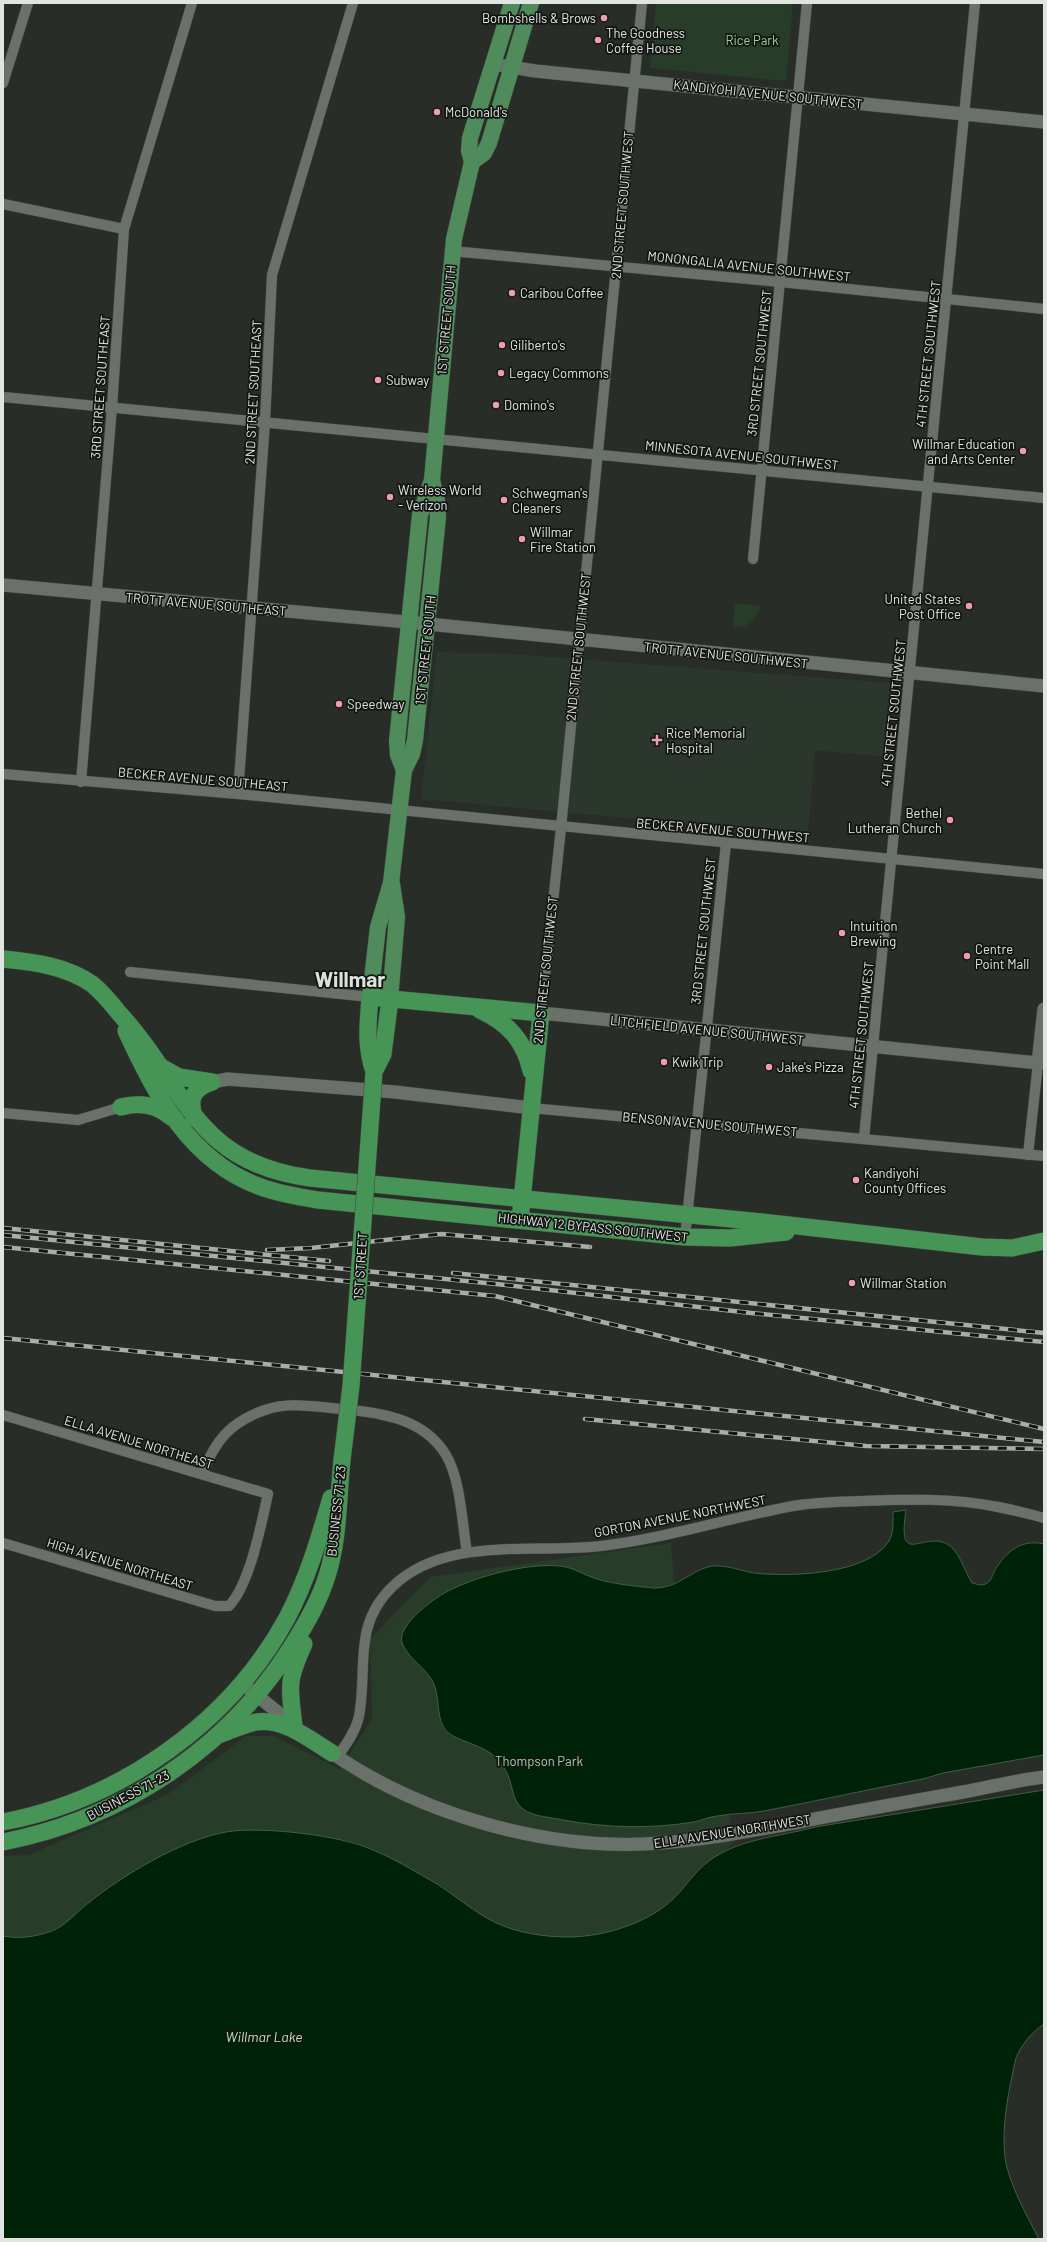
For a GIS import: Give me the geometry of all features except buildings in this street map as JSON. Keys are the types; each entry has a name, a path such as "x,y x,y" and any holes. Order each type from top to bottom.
{"highway":[{"name":"HIGHWAY 12 BYPASS SOUTHWEST","path":"3,959 54,967 80,977 92,985 135,1030 194,1118 225,1147 263,1167 292,1176 687,1216 762,1222 815,1230 999,1248 1024,1247 1044,1241"},
{"name":"LITCHFIELD AVENUE SOUTHWEST","path":"370,997 540,1013"},
{"name":"1ST STREET","path":"370,997 367,1041 368,1054 374,1072"},
{"name":"1ST STREET","path":"342,1460 351,1386 374,1072 383,1054 390,999"},
{"path":"465,1005 497,1018 516,1036 528,1056 532,1100"},
{"path":"113,1006 146,1073 173,1119"},
{"name":"2ND STREET SOUTHWEST","path":"520,1220 540,1013"},
{"path":"159,1066 179,1077 212,1082"},
{"path":"194,1118 191,1102 192,1097 200,1087 212,1082"},
{"path":"121,1107 133,1104 153,1107 164,1111 173,1119"},
{"name":"HIGHWAY 12 BYPASS SOUTHWEST","path":"173,1119 206,1154 225,1169 252,1184 297,1196 685,1237 730,1238 815,1230"},
{"name":"BUSINESS 71-23","path":"3,1842 36,1836 103,1812 140,1792 177,1769 215,1736 257,1696 283,1661 307,1623 327,1576 336,1528 342,1460"},
{"name":"BUSINESS 71-23","path":"3,1822 26,1817 69,1804 129,1776 183,1739 214,1712 242,1683 263,1655 287,1618 306,1578 342,1460"},
{"path":"294,1726 289,1692 290,1677 313,1622 327,1576"},
{"path":"215,1736 254,1722 267,1721 287,1726 334,1755"}],"main road":[{"name":"1ST STREET SOUTH","path":"404,770 398,755 397,741 420,515 432,480 452,251 457,218 472,162 469,151 470,138 512,3"},
{"path":"472,162 484,153 489,143 530,3"},
{"name":"1ST STREET SOUTH","path":"370,997 378,927 392,883 404,770 412,754 415,740 438,517 437,501 432,480"},
{"name":"1ST STREET SOUTH","path":"390,999 397,917 392,883"}],"street":[{"path":"3,82 28,3"},
{"name":"3RD STREET SOUTHEAST","path":"81,782 95,594 112,407 124,229 192,3"},
{"name":"2ND STREET SOUTHEAST","path":"238,794 265,422 272,275 353,3"},
{"name":"2ND STREET SOUTHWEST","path":"540,1013 561,828 642,3"},
{"name":"3RD STREET SOUTHWEST","path":"753,559 799,98 807,3"},
{"name":"4TH STREET SOUTHWEST","path":"864,1138 976,3"},
{"name":"KANDIYOHI AVENUE SOUTHWEST","path":"493,64 799,98 1044,122"},
{"path":"3,204 124,229"},
{"name":"MONONGALIA AVENUE SOUTHWEST","path":"452,251 1044,309"},
{"name":"MINNESOTA AVENUE SOUTHWEST","path":"3,397 1044,498"},
{"name":"TROTT AVENUE SOUTHEAST","path":"3,585 251,609 409,622"},
{"name":"TROTT AVENUE SOUTHWEST","path":"409,622 579,641 1044,686"},
{"name":"BECKER AVENUE SOUTHEAST","path":"3,774 81,782 238,794 400,811"},
{"name":"BECKER AVENUE SOUTHWEST","path":"400,811 561,828 1044,874"},
{"name":"3RD STREET SOUTHWEST","path":"685,1237 726,843"},
{"path":"130,972 370,997"},
{"path":"1028,1154 1041,1064 1044,1009"},
{"name":"LITCHFIELD AVENUE SOUTHWEST","path":"540,1013 1041,1064"},
{"name":"BENSON AVENUE SOUTHWEST","path":"212,1082 228,1079 377,1091 532,1100 697,1123 1044,1156"},
{"path":"3,1113 78,1120 121,1107"},
{"path":"202,1474 211,1452 219,1441 232,1428 264,1410 294,1404 382,1413 420,1429 432,1438 446,1455 455,1478 467,1552"},
{"name":"ELLA AVENUE NORTHEAST","path":"3,1415 268,1494 253,1553 236,1599 229,1606"},
{"name":"GORTON AVENUE NORTHWEST","path":"334,1755 346,1744 359,1716 365,1636 371,1618 390,1588 423,1564 441,1557 467,1552 599,1546 633,1541 795,1506 827,1502 913,1500 954,1502 998,1507 1044,1518"},
{"name":"HIGH AVENUE NORTHEAST","path":"3,1543 215,1606 229,1606"},
{"name":"ELLA AVENUE NORTHWEST","path":"242,1683 294,1726 334,1755 408,1796 463,1817 545,1836 630,1845 660,1844 717,1836 1044,1777"}],"shaded area":[{"name":"Rice Memorial Hospital","path":"437,652 512,654 892,683 885,757 815,750 808,835 421,799"}],"green space":[{"name":"Rice Park","path":"656,3 793,3 786,81 650,68"},
{"path":"735,603 760,606 759,611 751,622 743,626 733,627"},
{"name":"Thompson Park","path":"671,1543 674,1580 735,1841 644,1931 567,1945 41,1946 3,1937 3,1856 28,1855 167,1795 246,1736 274,1736 340,1769 372,1719 370,1639 430,1577"}],"water":[{"path":"906,1510 904,1528 905,1538 908,1543 914,1544 938,1541 947,1544 955,1551 972,1583 983,1585 988,1582 1004,1557 1015,1548 1028,1543 1044,1544 1044,1755 943,1773 923,1779 764,1811 723,1815 694,1822 645,1827 579,1823 527,1812 519,1805 514,1796 506,1771 495,1757 482,1748 453,1736 444,1728 440,1717 437,1693 433,1682 426,1672 409,1655 403,1645 403,1632 418,1613 435,1599 447,1592 479,1578 535,1566 552,1566 570,1568 590,1577 608,1582 653,1588 670,1585 698,1571 713,1566 724,1566 754,1573 769,1574 807,1574 827,1571 864,1561 879,1552 891,1538 893,1512"},
{"name":"Willmar Lake","path":"1044,1790 1044,2024 1027,2039 1016,2058 1008,2095 1004,2133 1005,2158 1010,2178 1019,2200 1039,2239 3,2239 3,1936 28,1937 57,1929 101,1893 135,1871 153,1860 190,1843 209,1836 241,1830 300,1833 341,1840 373,1850 397,1862 437,1884 485,1917 503,1926 522,1932 563,1937 577,1937 621,1928 649,1916 672,1900 709,1861 734,1847 760,1839 815,1827"}],"railway":[{"path":"3,1228 329,1261"},
{"path":"267,1250 311,1248 441,1234 590,1247"},
{"path":"3,1235 506,1285 751,1313 1044,1342"},
{"path":"3,1247 495,1296 1044,1429"},
{"path":"453,1273 1044,1333"},
{"path":"3,1338 1044,1442"},
{"path":"585,1419 866,1446 1044,1449"}],"place":[{"name":"Bombshells & Brows","path":"604,18"},
{"name":"The Goodness Coffee House","path":"598,40"},
{"name":"McDonald's","path":"437,112"},
{"name":"Caribou Coffee","path":"512,293"},
{"name":"Giliberto's","path":"502,345"},
{"name":"Legacy Commons","path":"501,373"},
{"name":"Subway","path":"378,380"},
{"name":"Domino's","path":"496,405"},
{"name":"Willmar Education and Arts Center","path":"1023,451"},
{"name":"Wireless World - Verizon","path":"390,497"},
{"name":"Schwegman's Cleaners","path":"504,500"},
{"name":"Willmar Fire Station","path":"522,539"},
{"name":"United States Post Office","path":"969,606"},
{"name":"Speedway","path":"339,704"},
{"name":"Rice Memorial Hospital","path":"657,740"},
{"name":"Bethel Lutheran Church","path":"950,820"},
{"name":"Intuition Brewing","path":"842,933"},
{"name":"Centre Point Mall","path":"967,956"},
{"name":"Kwik Trip","path":"664,1062"},
{"name":"Jake's Pizza","path":"769,1067"},
{"name":"Kandiyohi County Offices","path":"856,1180"},
{"name":"Willmar Station","path":"852,1283"}],"district":[{"name":"Willmar","path":"350,978"}]}
